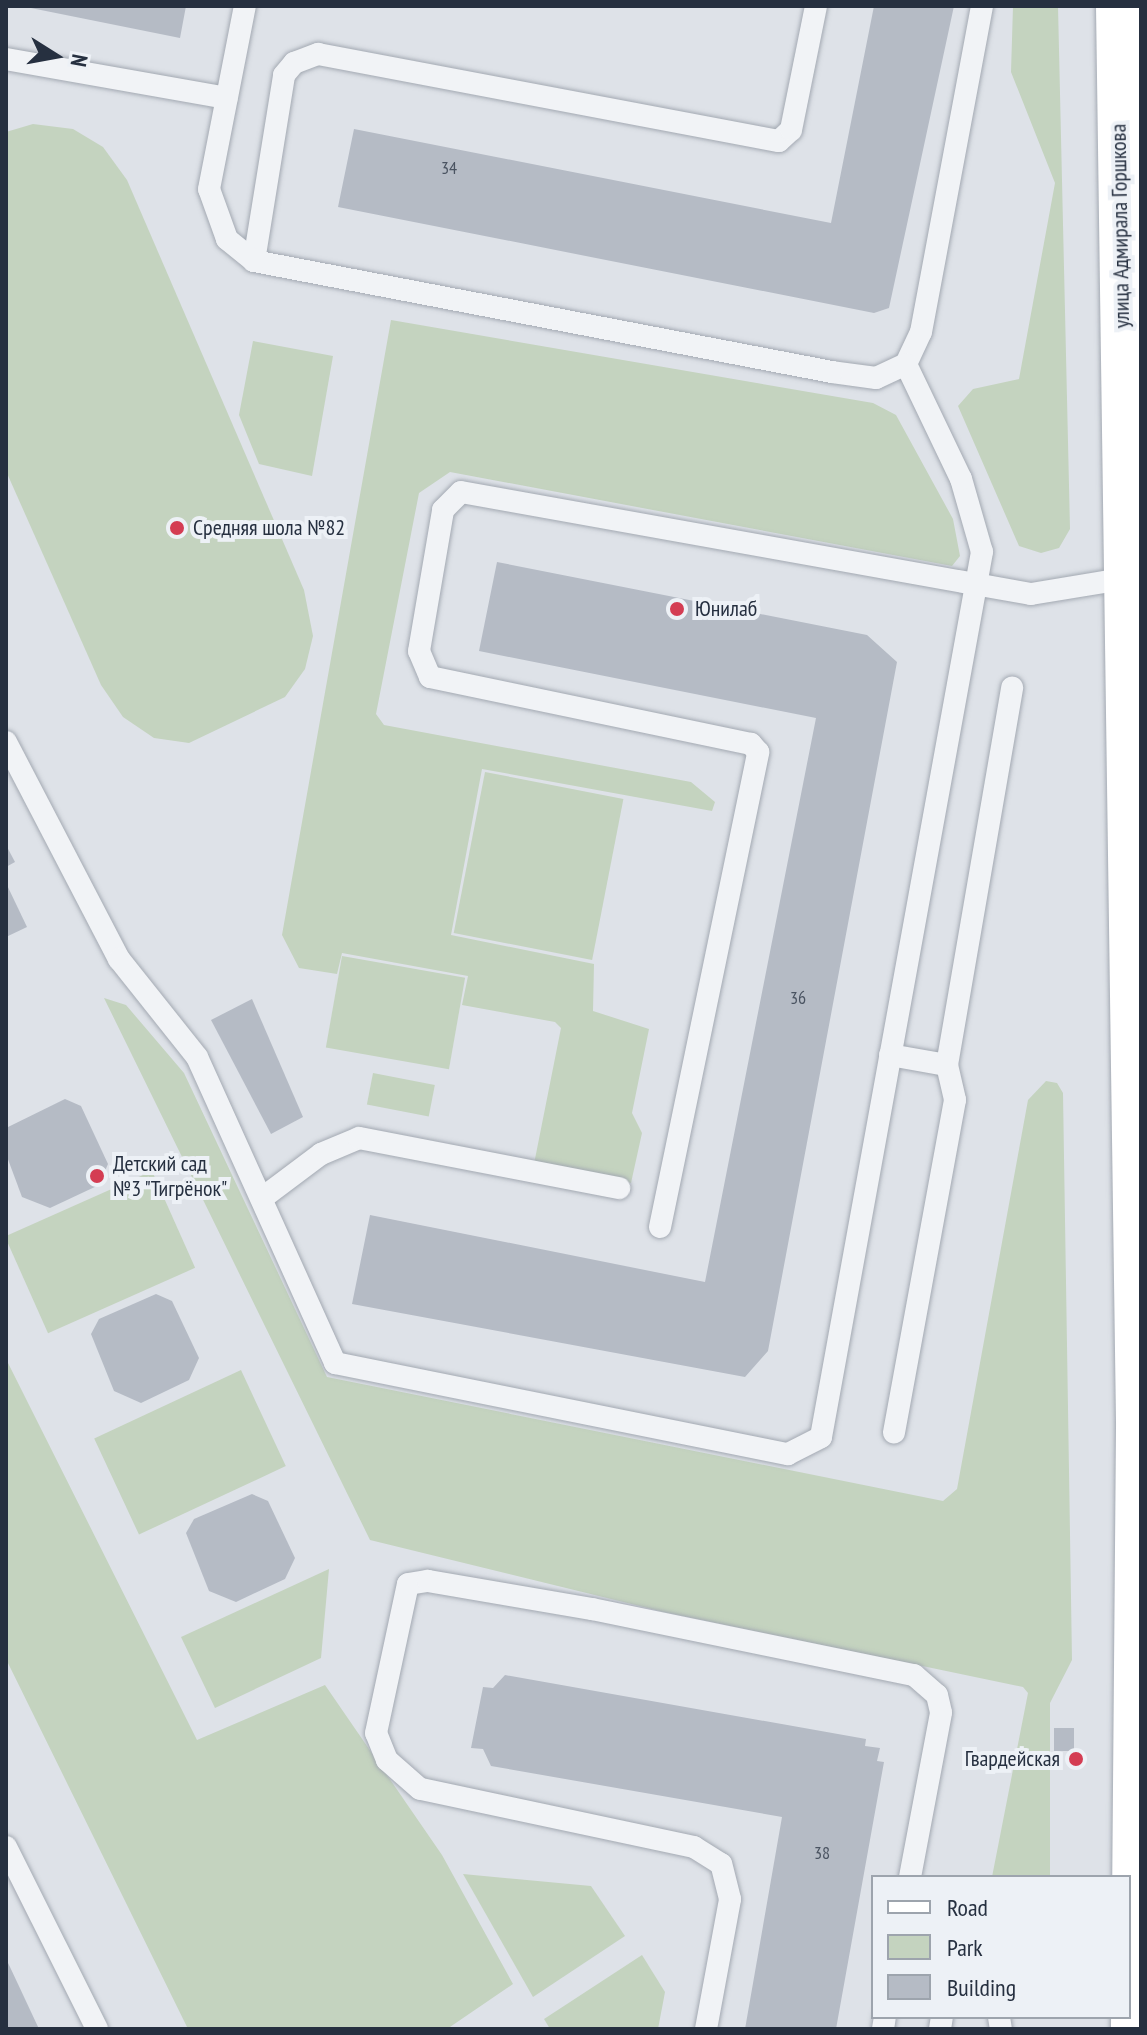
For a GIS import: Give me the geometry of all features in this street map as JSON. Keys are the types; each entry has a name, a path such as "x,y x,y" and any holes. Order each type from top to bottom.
{"main road":[{"name":"улица Адмирала Горшкова","path":"1118,6 1123,579 1134,876 1138,1428 1133,2029"}],"lane":[{"path":"245,6 209,189 227,239 254,261 876,378 906,364 921,332 982,6"},
{"path":"254,261 284,75 294,63 318,54 779,141 791,130 816,6"},
{"path":"6,59 227,98"},
{"path":"6,742 119,959 197,1057 265,1196 335,1363 796,1452 821,1437 982,552 974,520 906,364"},
{"path":"660,1227 758,752 751,744 430,677 419,651 443,510 461,492 1031,594 1123,579"},
{"path":"894,1432 954,1120 947,1065 1012,688"},
{"path":"890,1055 947,1065"},
{"path":"265,1196 321,1154 359,1138 619,1188"},
{"path":"706,2029 730,1899 721,1864 694,1847 420,1789 387,1760 376,1733 408,1584 428,1581 592,1609 914,1675 937,1695 941,1713 910,1875"},
{"path":"6,1847 97,2029"}],"green space":[{"path":"1013,6 1058,6 1070,529 1059,548 1041,553 1019,546 958,406 973,389 1019,379 1055,183 1011,72"},
{"path":"33,124 73,129 103,147 127,180 304,590 313,636 305,669 285,697 189,743 154,738 123,717 101,685 6,471 6,132"},
{"path":"391,320 873,403 896,415 953,519 960,556 952,566 450,472 419,493 376,714 384,725 691,782 715,802 712,811 482,769 451,935 594,964 593,1011 649,1029 632,1113 642,1133 631,1183 534,1164 561,1028 555,1022 462,1005 468,976 342,953 337,974 299,968 282,935"},
{"path":"253,341 333,356 312,476 259,464 239,415"},
{"path":"485,772 623,799 592,960 454,933"},
{"path":"342,956 465,978 449,1069 326,1048"},
{"path":"104,998 126,1005 184,1073 327,1377 943,1501 957,1489 1028,1100 1046,1081 1057,1083 1063,1093 1072,1660 1050,1703 1050,1875 992,1875 1028,1693 1023,1687 664,1612 370,1540"},
{"path":"373,1073 435,1085 429,1116 367,1104"},
{"path":"152,1171 195,1268 48,1333 6,1236"},
{"path":"6,1359 197,1740 325,1685 442,1855 513,1984 447,2029 188,2029 6,1659"},
{"path":"241,1370 286,1466 139,1535 94,1438"},
{"path":"329,1569 321,1658 215,1708 181,1637"},
{"path":"463,1874 591,1886 625,1936 533,1997"},
{"path":"642,1955 665,1992 658,2029 550,2029 544,2019"}],"building":[{"path":"21,6 186,6 180,38"},
{"path":"874,6 954,6 889,308 874,313 338,207 354,129 831,223"},
{"path":"497,562 867,635 897,662 768,1351 745,1377 352,1304 370,1215 705,1282 816,718 479,651"},
{"path":"6,845 15,862 6,867"},
{"path":"6,883 27,927 6,937"},
{"path":"252,999 303,1117 271,1134 211,1020"},
{"path":"65,1099 81,1106 108,1164 99,1185 50,1208 22,1197 6,1154 6,1128"},
{"path":"156,1294 172,1301 199,1358 189,1380 141,1403 114,1391 91,1334 99,1319"},
{"path":"252,1494 268,1501 295,1558 285,1579 236,1602 209,1591 186,1533 194,1519"},
{"path":"505,1675 866,1739 865,1746 880,1748 877,1761 884,1762 836,2029 745,2029 782,1817 491,1766 483,1749 471,1748 483,1687 493,1688"},
{"path":"1054,1728 1074,1728 1074,1751 1054,1751"},
{"path":"6,1959 10,1967 39,2029 6,2029"}],"place":[{"name":"Средняя шола №82","path":"177,528"},
{"name":"Юнилаб","path":"677,609"},
{"name":"Детский сад №3 \"Тигрёнок\"","path":"97,1176"},
{"name":"Гвардейская","path":"1076,1759"}]}
